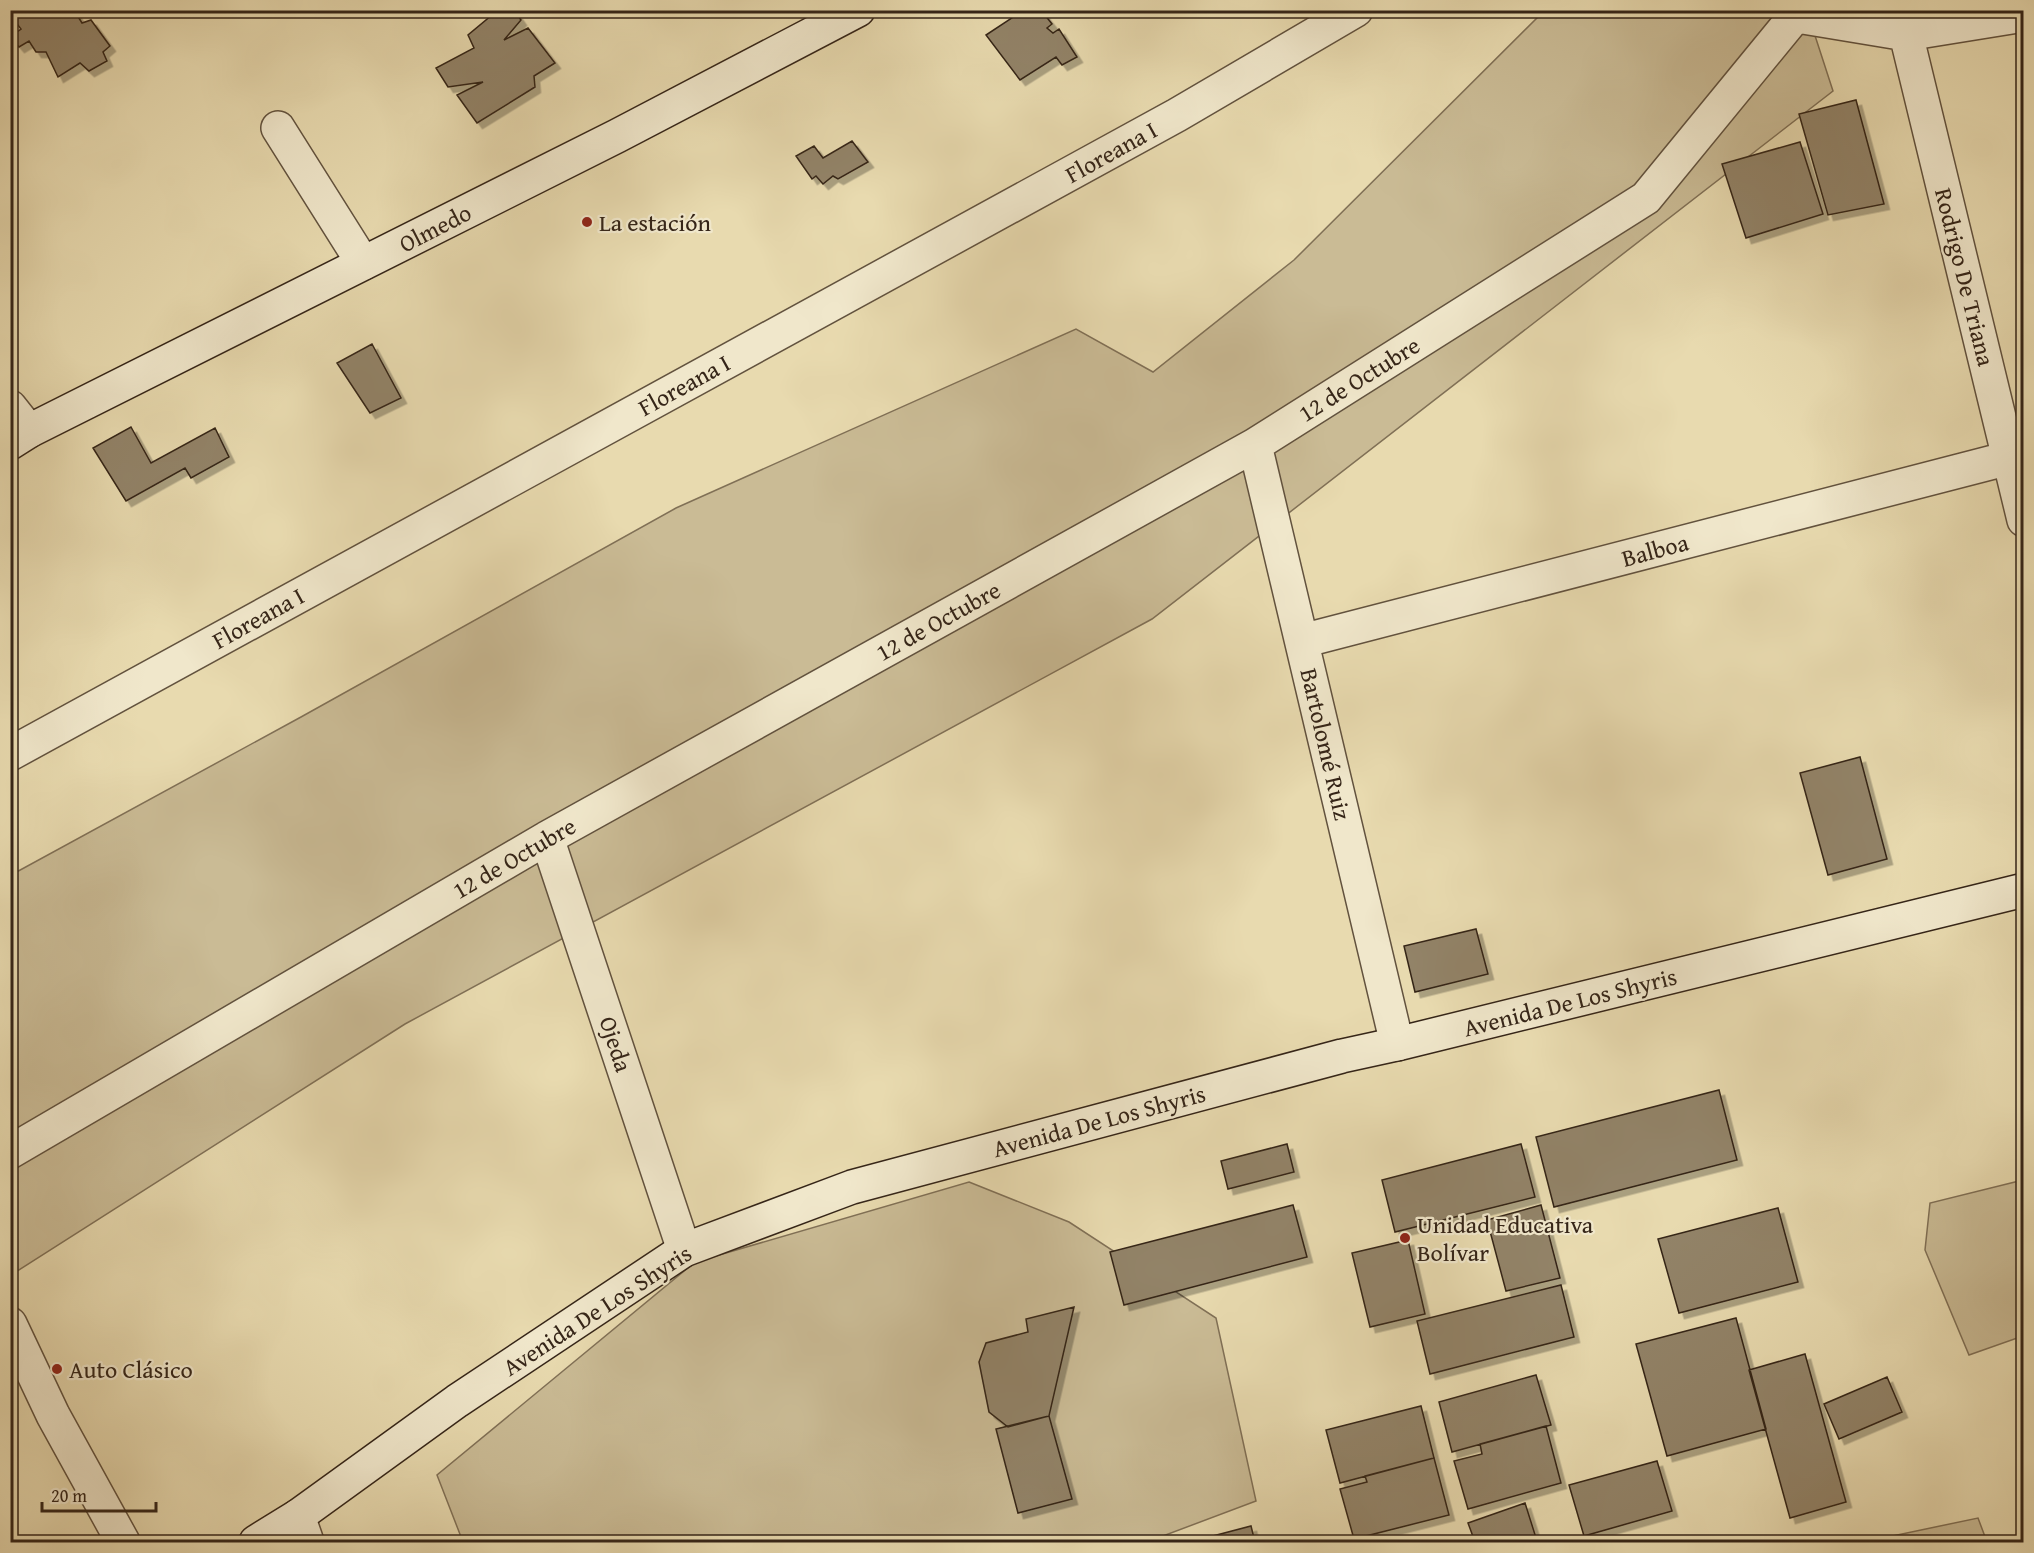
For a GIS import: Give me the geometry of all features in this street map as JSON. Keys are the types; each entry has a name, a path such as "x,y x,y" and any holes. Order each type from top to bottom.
{"street":[{"name":"Olmedo","path":"17,427 363,264 618,136 858,10"},
{"name":"Floreana I","path":"10,754 1177,115 1356,10"},
{"path":"1799,13 1906,34 2024,15"},
{"name":"12 de Octubre","path":"10,1152 547,838 1255,444 1646,198 1799,13"},
{"name":"Rodrigo De Triana","path":"1906,34 2024,519"},
{"path":"278,128 363,264"},
{"name":"Bartolomé Ruiz","path":"1255,444 1398,1044"},
{"name":"Balboa","path":"1302,641 2009,458"},
{"name":"Ojeda","path":"547,838 684,1250"},
{"name":"Avenida De Los Shyris","path":"256,1542 303,1529 457,1401 684,1250 852,1187 1342,1056 2024,890"},
{"path":"10,1324 53,1414 123,1542"}],"shaded area":[{"path":"1544,11 1807,11 1833,91 1152,619 405,1024 11,1275 11,875 676,508 1076,329 1153,372 1294,260"},
{"path":"2023,1180 2023,1336 1969,1355 1925,1250 1930,1203"},
{"path":"969,1182 1069,1222 1216,1318 1256,1501 1147,1542 463,1542 437,1475 695,1262"},
{"path":"1978,1518 1987,1542 1864,1542"}],"building":[{"path":"19,10 74,10 82,23 91,20 110,46 103,52 107,61 89,71 80,63 58,77 46,52 36,52 29,41 19,47 10,37 21,29 11,16"},
{"path":"498,10 514,10 521,20 504,40 528,28 555,63 534,76 535,87 477,123 457,95 483,82 448,87 436,68 474,48 468,35"},
{"path":"1024,10 1041,10 1052,24 1047,28 1053,33 1059,29 1077,57 1062,65 1056,57 1020,80 986,35"},
{"path":"1856,100 1884,204 1828,215 1799,114"},
{"path":"852,141 868,162 838,179 833,176 823,184 816,176 812,179 796,156 814,146 823,158"},
{"path":"1800,142 1823,214 1746,238 1722,164"},
{"path":"372,344 401,398 370,413 337,363"},
{"path":"131,427 151,463 215,428 229,457 191,478 185,468 126,501 93,448"},
{"path":"1860,757 1887,859 1828,875 1800,773"},
{"path":"1476,929 1488,974 1415,992 1404,946"},
{"path":"1719,1090 1737,1160 1554,1207 1536,1137"},
{"path":"1287,1144 1294,1172 1228,1189 1221,1161"},
{"path":"1521,1144 1535,1197 1395,1232 1382,1180"},
{"path":"1293,1205 1307,1257 1124,1305 1110,1252"},
{"path":"1541,1205 1560,1278 1506,1291 1487,1220"},
{"path":"1778,1208 1798,1282 1679,1313 1658,1239"},
{"path":"1408,1240 1425,1314 1370,1327 1352,1253"},
{"path":"1561,1285 1574,1337 1430,1374 1417,1321"},
{"path":"1074,1307 1049,1416 1008,1427 989,1412 979,1362 986,1343 1028,1332 1026,1319"},
{"path":"1736,1318 1766,1429 1667,1456 1636,1344"},
{"path":"1805,1354 1846,1502 1790,1518 1749,1370"},
{"path":"1536,1375 1551,1425 1452,1452 1439,1402"},
{"path":"1887,1377 1902,1412 1839,1439 1824,1404"},
{"path":"1421,1406 1434,1458 1340,1483 1326,1430"},
{"path":"1049,1416 1072,1499 1018,1513 996,1429"},
{"path":"1546,1426 1561,1483 1468,1509 1454,1461 1482,1454 1480,1444"},
{"path":"1434,1458 1449,1515 1354,1539 1340,1489 1367,1482 1365,1476"},
{"path":"1657,1461 1672,1511 1584,1536 1569,1485"},
{"path":"1525,1503 1537,1541 1475,1542 1468,1523"},
{"path":"1251,1526 1255,1542 1190,1542"}],"place":[{"name":"La estación","path":"587,222"},
{"name":"Unidad Educativa Bolívar","path":"1405,1238"},
{"name":"Auto Clásico","path":"57,1369"}]}
